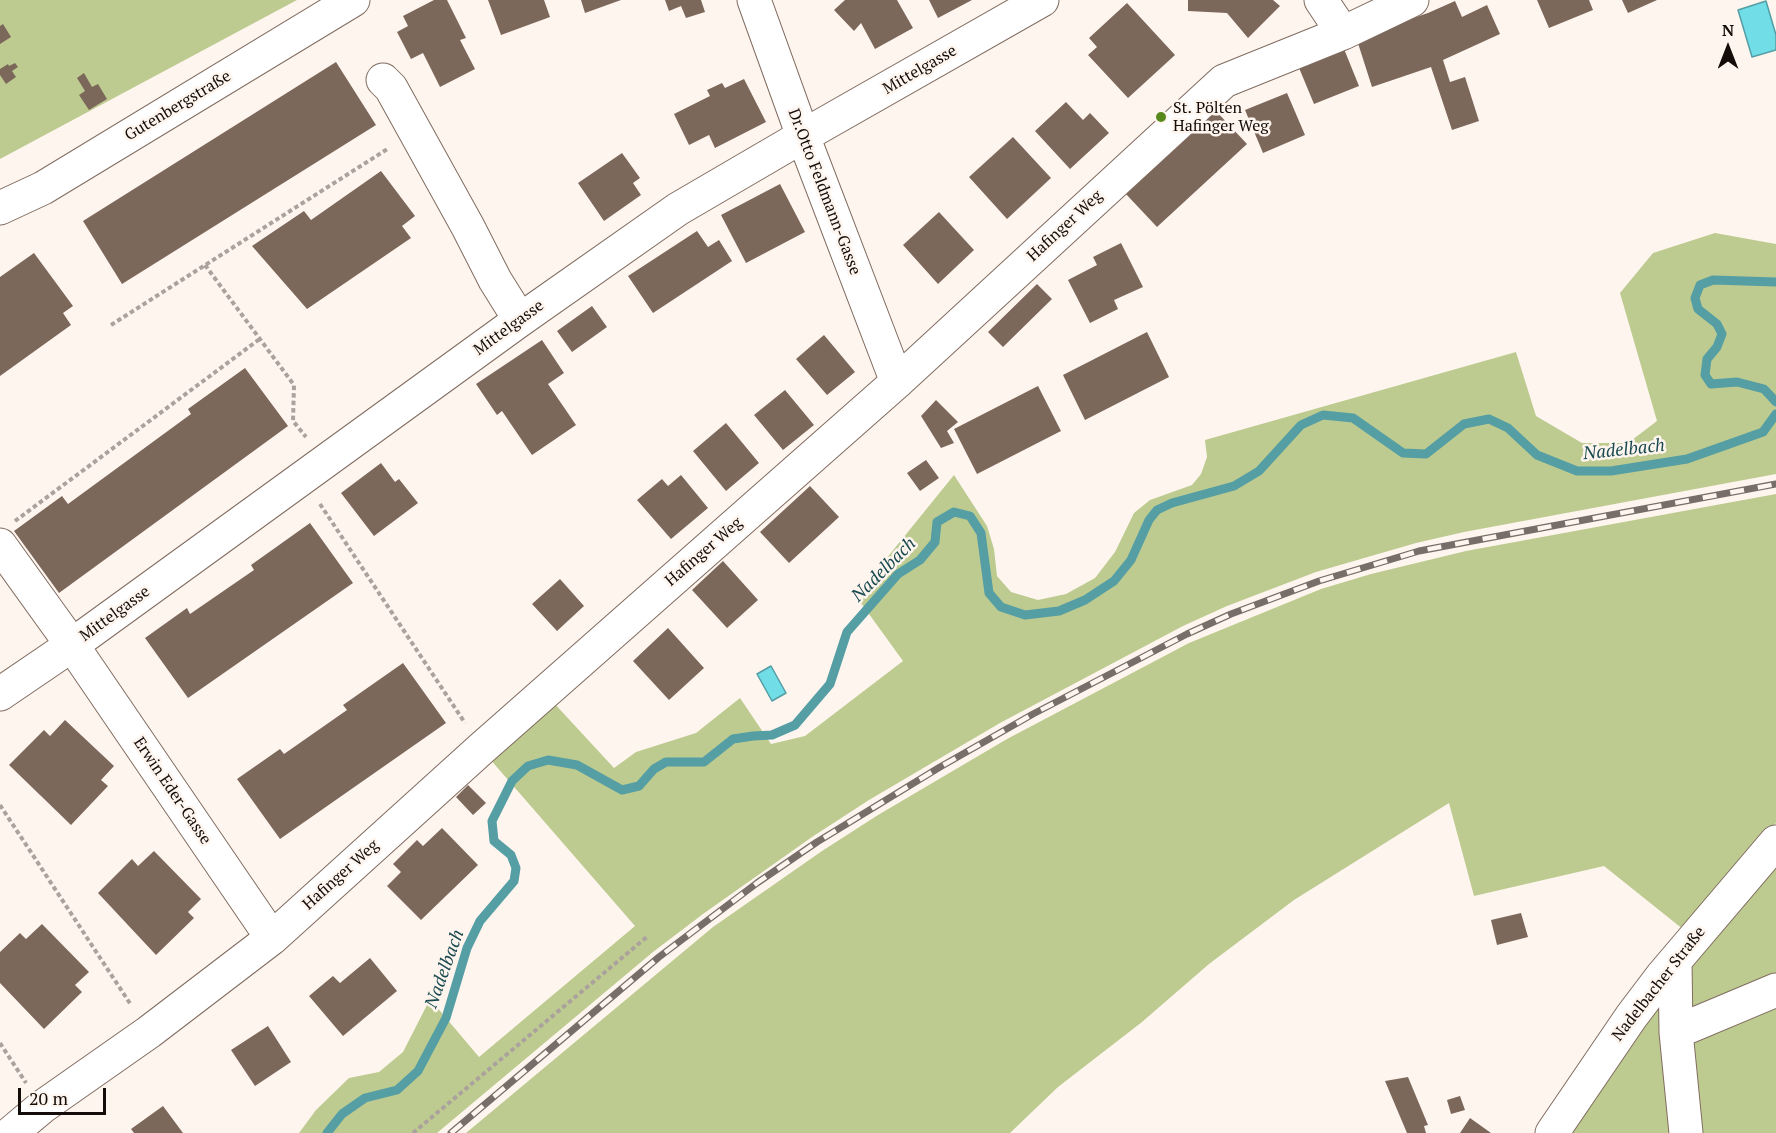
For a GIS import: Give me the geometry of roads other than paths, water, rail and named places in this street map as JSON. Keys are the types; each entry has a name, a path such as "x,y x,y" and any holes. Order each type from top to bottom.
{"street":[{"name":"Gutenbergstraße","path":"0,208 43,188 353,0"},
{"name":"Dr.Otto Feldmann-Gasse","path":"754,0 802,136 897,382"},
{"name":"Mittelgasse","path":"0,694 72,645 520,320 678,209 1042,0"},
{"path":"1321,0 1343,33"},
{"name":"Hafinger Weg","path":"11,1133 42,1107 149,1032 272,938 482,748 897,382 1224,81 1343,33 1412,0"},
{"path":"383,80 391,88 495,280 520,320"},
{"name":"Erwin Eder-Gasse","path":"5,535 72,645 272,938"},
{"name":"Nadelbacher Straße","path":"1552,1133 1631,1017 1675,961 1776,842"},
{"path":"1675,961 1676,1032 1686,1133"},
{"path":"1676,1032 1776,990"}],"water":[{"path":"1766,1 1776,35 1776,50 1752,57 1738,10"},
{"path":"771,666 786,693 772,701 757,674"}],"waterway":[{"name":"Nadelbach","path":"1776,282 1713,280 1700,285 1695,298 1698,309 1717,324 1722,334 1717,347 1707,359 1705,375 1711,384 1737,382 1764,389 1776,402"},
{"name":"Nadelbach","path":"327,1133 342,1114 365,1098 397,1090 418,1071 446,1018 467,948 480,921 514,881 516,868 511,855 494,841 492,821 512,781 528,766 548,760 577,765 622,790 639,786 654,769 666,762 704,762 733,739 772,735 795,725 830,684 847,632 898,574 920,560 935,542 937,522 954,512 970,516 981,533 989,593 1001,607 1025,615 1059,611 1085,600 1114,581 1131,560 1149,520 1157,510 1172,503 1234,486 1259,471 1301,425 1323,415 1353,418 1403,453 1426,454 1464,424 1489,419 1508,428 1537,455 1577,471 1611,471 1687,459 1763,432 1776,414"}],"railway":[{"path":"451,1133 659,957 757,883 817,842 940,767 1033,714 1187,634 1231,614 1319,581 1419,551 1776,484"}],"place":[{"name":"St. Pölten Hafinger Weg","path":"1161,117"}]}
